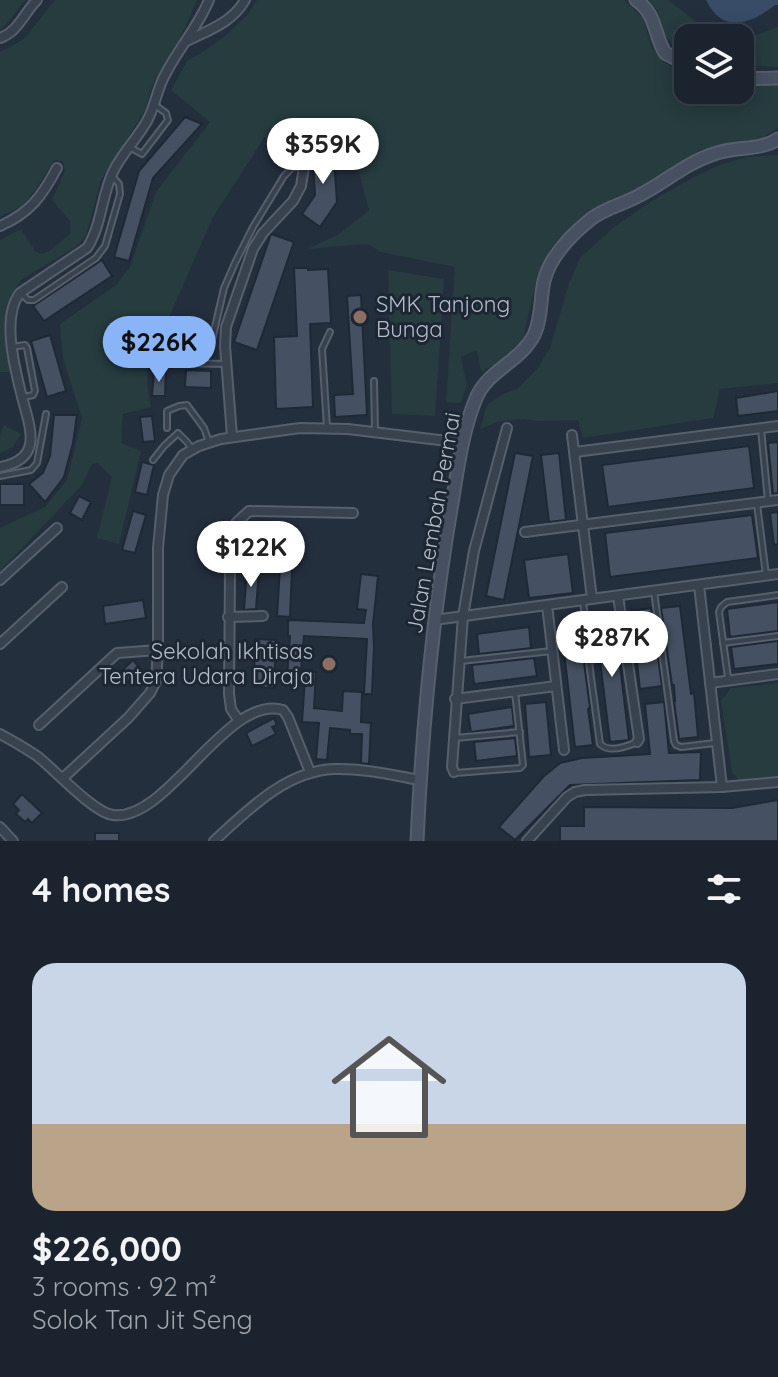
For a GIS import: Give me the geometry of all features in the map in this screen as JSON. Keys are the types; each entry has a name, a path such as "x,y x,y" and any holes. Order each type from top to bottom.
{"main road":[{"path":"636,0 646,6 665,53 674,58"},
{"path":"754,79 778,78"},
{"name":"Jalan Lembah Permai","path":"417,841 434,620 464,443 478,395 485,383 529,344 539,321 549,265 593,217 639,196 692,163 727,150 756,147 778,139"}],"street":[{"path":"0,38 16,29 37,0"},
{"path":"0,467 25,456 32,433 12,347 11,316 15,299 87,248 97,228 111,176 120,158 149,119 160,84 209,0"},
{"path":"186,41 226,21 245,0"},
{"path":"232,436 226,327 253,249 263,233 293,201 301,186 304,167 302,140"},
{"path":"0,226 22,214 42,195 57,168"},
{"path":"575,452 778,426"},
{"path":"63,778 124,722 150,693 156,681 158,548 163,495 174,466 183,455 209,442 232,436 289,428 375,432 464,443"},
{"path":"454,772 455,699 463,616 474,551 507,428"},
{"path":"572,435 588,600"},
{"path":"525,532 773,500"},
{"path":"239,721 229,702 228,617 236,523 249,511 353,513"},
{"path":"0,580 57,528"},
{"path":"434,620 778,574"},
{"path":"699,585 722,787"},
{"path":"0,644 62,587"},
{"path":"618,596 637,723 637,742"},
{"path":"547,605 564,750"},
{"path":"228,617 263,616"},
{"path":"39,725 117,653 158,650"},
{"path":"710,683 778,674"},
{"path":"455,699 556,686"},
{"path":"0,734 36,755 98,810 112,815 137,811 154,801 239,721 267,708 283,710 288,717 310,772"},
{"path":"214,841 254,805 310,772 354,770 420,780"},
{"path":"527,841 575,792 778,782"},
{"path":"0,827 13,841"}],"lane":[{"path":"129,147 142,154 168,120 166,113 154,104"},
{"path":"163,357 203,356 209,353 224,288 253,227 284,176 293,167 304,167"},
{"path":"20,293 28,300 34,300 96,258 105,246 120,194 119,184 111,176"},
{"path":"87,248 96,258"},
{"path":"327,428 322,349 330,332"},
{"path":"12,347 25,345 27,348 35,391 33,395 22,398"},
{"path":"154,365 227,364"},
{"path":"374,381 375,432"},
{"path":"167,428 167,411 187,405 204,428 209,442"},
{"path":"0,476 31,470 37,463 46,414"},
{"path":"707,423 709,435"},
{"path":"761,429 773,500"},
{"path":"153,460 178,433 192,449"},
{"path":"757,502 766,576"},
{"path":"654,591 674,741 681,747 717,743"},
{"path":"728,681 719,612 723,604 778,595"},
{"path":"588,600 600,744 605,748 616,748 637,742"},
{"path":"723,643 778,636"},
{"path":"458,661 552,651"},
{"path":"454,772 520,768 523,765 515,691"},
{"path":"454,738 520,732"}],"green space":[{"path":"0,0 26,0 0,30"},
{"path":"55,0 197,0 181,36 152,86 145,110 101,180 86,236 77,246 21,280 11,295 6,336 10,372 0,372 0,240 21,229 35,251 42,254 71,233 70,221 52,200 65,171 63,161 54,160 22,206 0,217 0,52 24,39"},
{"path":"257,0 624,0 643,18 652,48 663,62 674,67 674,104 754,104 754,84 778,83 778,128 762,138 700,150 639,187 590,210 553,245 538,274 523,339 498,363 481,372 477,350 461,357 467,385 461,403 446,402 455,267 381,252 368,244 308,249 339,234 369,210 348,130 264,138 213,217 166,324 157,328 146,340 151,407 123,414 121,443 141,451 119,544 97,538 112,477 98,463 92,464 82,485 0,571 0,528 45,507 67,480 82,418 63,359 60,324 116,285 130,267 156,192 210,122 171,90 187,61 225,36 247,15"},
{"path":"649,0 668,0 699,24 674,24 674,46 664,34 657,10"},
{"path":"778,27 778,67 754,66 754,36"},
{"path":"778,155 778,383 720,389 713,418 583,438 578,420 500,421 480,429 487,405 517,389 537,369 550,348 569,283 580,258 614,227 694,177 719,165 747,157"},
{"path":"388,270 444,279 435,416 392,414"},
{"path":"4,425 21,434 13,447 0,453 0,434"},
{"path":"778,683 778,776 741,781 732,773 721,701 731,688"}],"water":[{"path":"706,0 778,0 778,5 738,23 720,18"}],"building":[{"path":"185,117 202,124 153,178 129,261 114,257 139,171"},
{"path":"333,146 337,202 320,227 302,214 315,195 312,148"},
{"path":"271,234 294,242 257,350 234,342"},
{"path":"102,260 112,276 44,321 33,306"},
{"path":"294,268 328,269 331,323 310,324 313,407 276,409 274,337 297,336"},
{"path":"361,295 367,415 335,417 334,395 353,394 347,296"},
{"path":"50,335 66,391 47,397 31,341"},
{"path":"186,370 211,371 211,388 185,387"},
{"path":"154,371 166,372 165,396 152,396"},
{"path":"778,391 778,411 738,416 736,398"},
{"path":"54,415 77,415 64,477 45,502 29,484 43,473 50,456"},
{"path":"152,416 155,441 143,442 140,417"},
{"path":"778,442 778,493 773,494 768,443"},
{"path":"749,446 754,488 608,507 602,465"},
{"path":"515,453 533,456 504,600 486,596"},
{"path":"559,453 566,520 549,522 541,455"},
{"path":"142,462 154,465 147,495 135,492"},
{"path":"0,484 24,484 24,505 0,505"},
{"path":"79,496 91,502 82,520 70,513"},
{"path":"133,511 146,515 135,553 122,550"},
{"path":"778,512 778,544 774,545 770,513"},
{"path":"752,515 758,558 610,577 605,533"},
{"path":"568,554 573,593 529,598 524,560"},
{"path":"280,568 292,569 290,617 277,616"},
{"path":"247,569 259,570 256,609 244,610"},
{"path":"361,574 378,576 373,624 372,694 364,694 367,639 304,636 301,671 316,672 314,708 342,711 343,691 362,692 361,722 371,723 369,764 361,763 362,734 330,728 327,760 316,759 319,723 302,722 305,679 287,678 288,620 364,623 366,610 357,609"},
{"path":"143,600 146,618 105,624 103,606"},
{"path":"778,602 778,631 730,637 727,609"},
{"path":"680,606 698,737 679,739 661,608"},
{"path":"651,608 662,686 640,689 631,611"},
{"path":"614,616 629,740 610,742 595,619"},
{"path":"529,627 531,648 479,654 477,634"},
{"path":"580,632 593,745 575,747 562,634"},
{"path":"255,639 276,640 274,688 254,687"},
{"path":"778,641 778,664 734,669 731,647"},
{"path":"534,658 537,676 474,684 472,665"},
{"path":"133,660 141,670 123,686 115,677"},
{"path":"546,702 551,755 529,757 525,704"},
{"path":"664,702 669,753 701,752 700,780 570,785 515,840 499,827 543,777 560,763 582,758 650,754 645,704"},
{"path":"512,707 514,726 471,732 468,714"},
{"path":"274,718 277,725 272,727 276,734 252,746 246,733"},
{"path":"515,738 517,756 476,761 474,742"},
{"path":"22,794 42,813 32,823 28,819 25,822 16,814 19,810 13,804"},
{"path":"778,800 778,841 560,841 560,826 584,826 584,807 732,808"},
{"path":"95,833 119,833 119,841 95,841"}],"place":[{"name":"SMK Tanjong Bunga","path":"360,317"},
{"name":"Sekolah Ikhtisas Tentera Udara Diraja","path":"329,664"}]}
